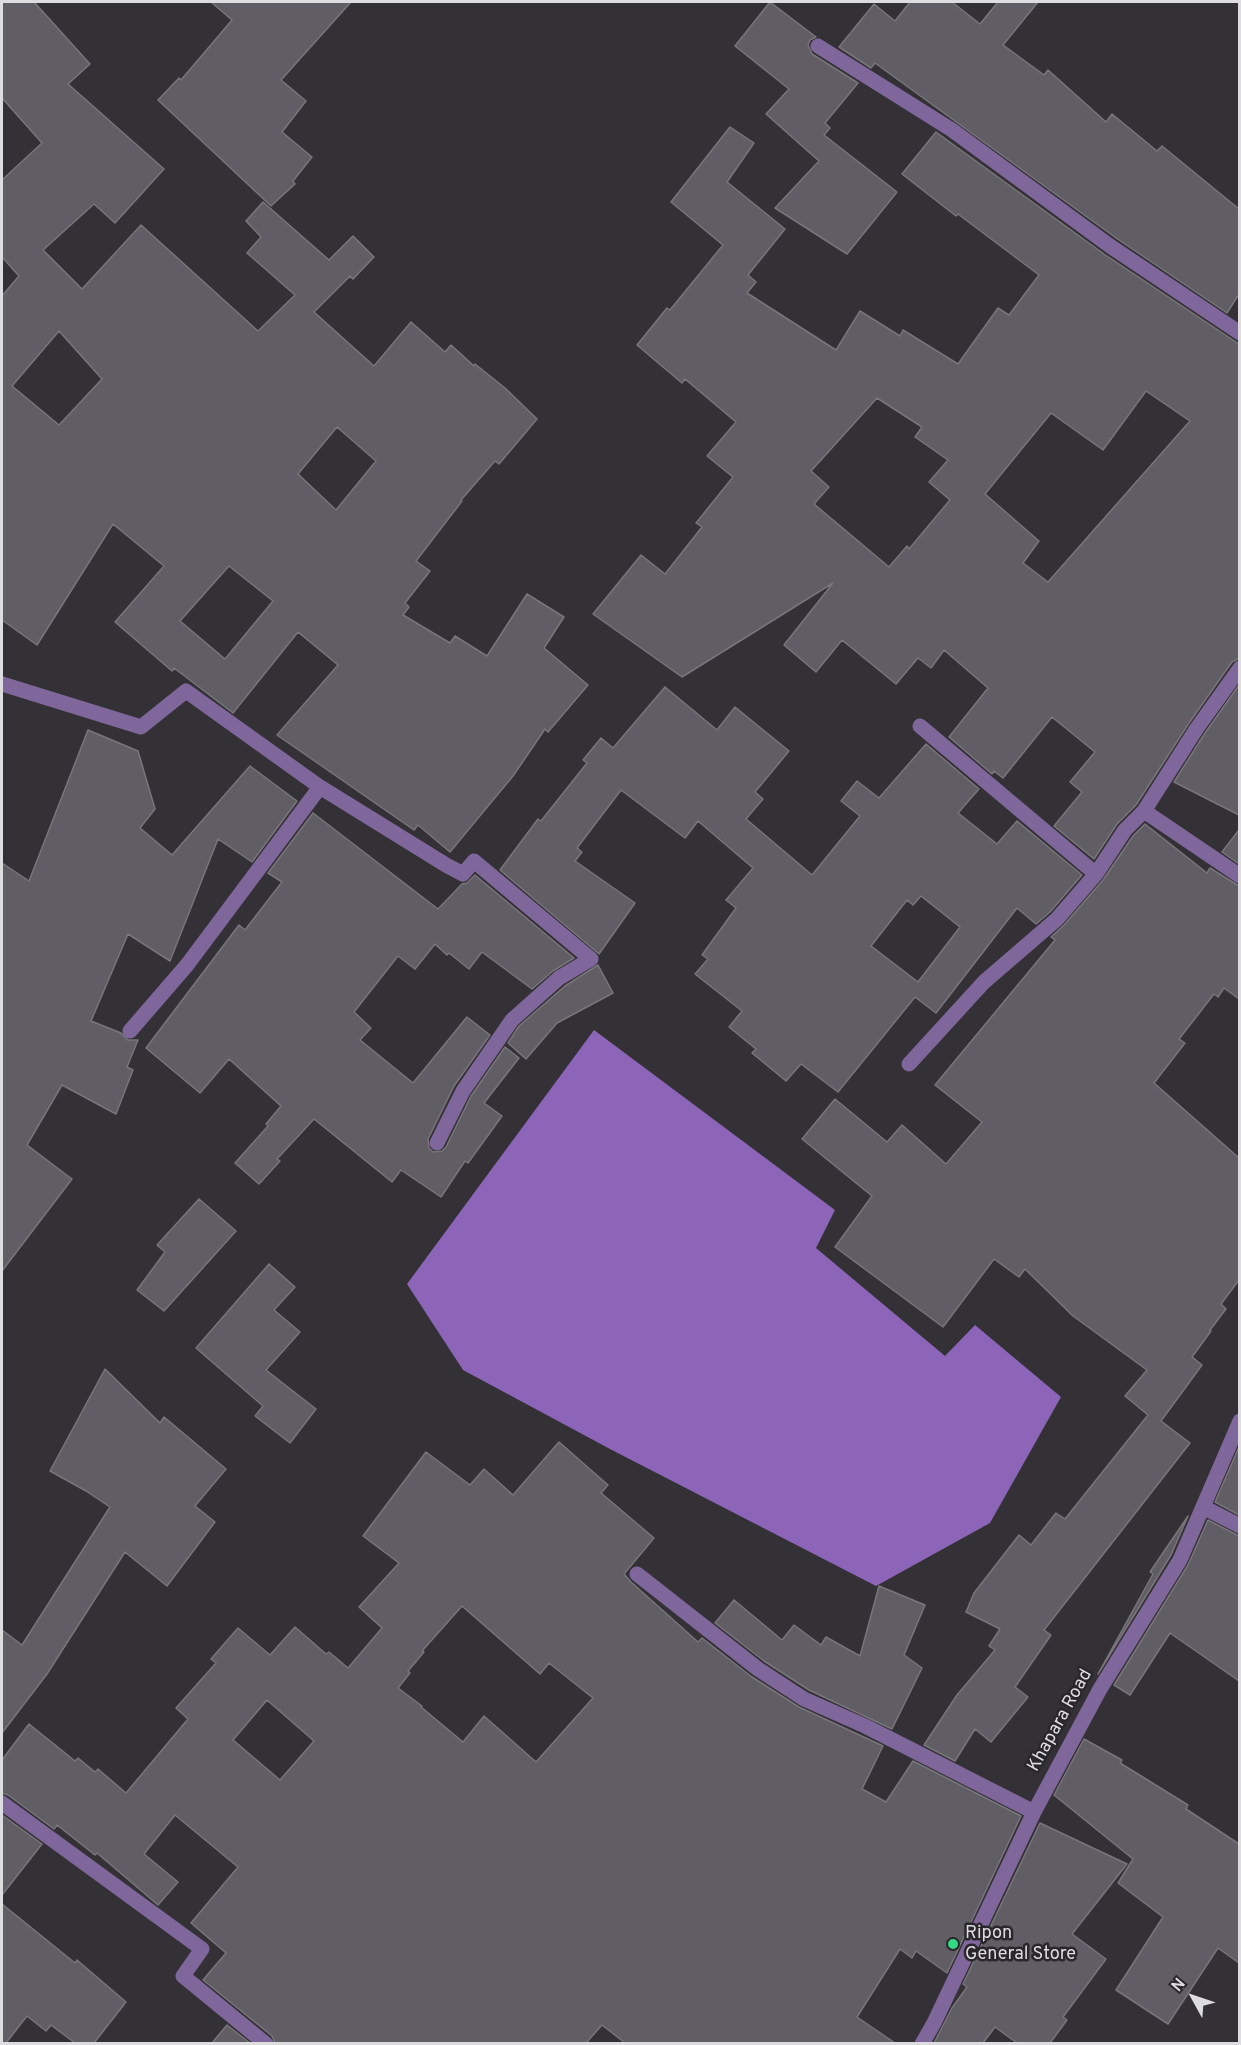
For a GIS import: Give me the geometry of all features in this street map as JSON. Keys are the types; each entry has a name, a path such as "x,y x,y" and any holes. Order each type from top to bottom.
{"street":[{"path":"818,46 952,130 1110,246 1239,333"},
{"path":"909,1064 984,982 1057,919 1096,874 1125,830 1144,811 1239,668"},
{"path":"2,684 141,727 186,691 320,787 446,865 463,874 474,861 591,959 559,978 512,1020 463,1091 437,1143"},
{"path":"920,726 1096,874"},
{"path":"130,1031 187,965 320,787"},
{"path":"1144,811 1239,876"},
{"name":"Khapara Road","path":"922,2043 1034,1812 1100,1689 1180,1560 1239,1421"},
{"path":"1203,1507 1239,1526"},
{"path":"637,1574 758,1669 804,1699 865,1726 1034,1812"},
{"path":"2,1803 202,1948 183,1976 266,2043"}],"shaded area":[{"path":"594,1030 835,1210 816,1248 945,1356 975,1325 1061,1397 990,1523 876,1586 610,1449 463,1370 407,1284"}],"building":[{"path":"2,2 34,2 90,64 68,84 164,169 115,223 94,204 43,250 82,289 141,225 258,331 295,295 247,253 261,237 246,221 263,202 329,260 353,236 374,257 353,279 350,276 314,312 374,366 411,322 445,352 451,345 474,366 475,364 505,388 537,419 499,464 495,461 461,500 416,561 430,571 405,603 409,607 403,615 450,643 455,636 487,656 527,594 564,617 544,648 588,685 548,732 545,729 513,776 450,852 418,825 414,830 277,735 338,665 298,632 233,713 174,668 172,671 115,622 164,566 113,524 37,645 2,620 2,296 19,276 2,257 2,180 42,143 2,98","holes":["59,331 102,379 59,425 12,386","337,427 376,461 336,510 298,474","229,566 273,601 225,659 180,621"]},
{"path":"211,2 351,2 281,80 306,101 282,132 312,157 293,181 295,184 271,206 158,100 179,78 181,80 232,20"},
{"path":"770,2 816,37 810,40 808,45 812,54 858,83 825,123 830,128 824,135 897,192 847,254 775,208 819,161 766,114 789,89 735,46"},
{"path":"910,2 952,2 980,24 998,2 1038,2 1003,45 1044,75 1048,70 1106,122 1112,114 1157,151 1162,146 1239,209 1239,294 1227,313 1116,238 875,63 871,68 839,47 874,4 895,21"},
{"path":"730,127 754,143 727,182 785,229 748,275 756,282 747,293 836,350 860,311 900,336 903,330 958,364 998,308 1009,315 1039,275 902,174 936,132 1104,254 1239,344 1239,658 1232,662 1136,805 1117,824 1094,859 1054,826 1082,792 1070,782 1095,752 1052,717 1003,778 994,771 992,774 949,737 988,688 944,650 931,668 918,658 896,684 842,640 816,672 784,645 833,583 682,677 593,614 641,555 665,574 702,527 696,523 733,477 707,456 736,422 685,379 682,383 637,345 667,308 670,310 723,245 671,202","holes":["1146,391 1190,421 1048,582 1023,563 1039,541 985,494 1051,413 1103,450","877,398 922,427 915,437 948,460 929,482 950,500 909,549 907,546 889,567 814,504 829,487 811,471"]},
{"path":"1239,685 1239,815 1174,782"},
{"path":"665,687 717,730 735,707 789,751 755,792 763,799 746,819 812,875 860,816 841,801 857,781 879,798 926,744 979,789 958,813 997,844 1017,821 1082,875 1050,912 1036,924 1017,908 936,1013 915,997 838,1092 801,1064 786,1081 752,1053 756,1049 729,1027 742,1011 695,974 708,959 702,955 736,908 726,900 753,868 698,821 685,838 621,790 577,848 582,852 575,861 635,903 599,954 500,870 538,819 541,821 587,763 583,760 601,738 613,748","holes":["921,896 960,927 918,982 871,946 907,900 913,905"]},
{"path":"88,730 138,751 155,809 140,828 172,855 250,766 297,801 252,862 218,839 170,961 128,934 91,1021 121,1033 128,1040 138,1040 127,1067 133,1070 116,1114 62,1085 27,1145 72,1179 2,1271 2,863 29,881"},
{"path":"313,813 438,909 462,884 467,883 475,875 574,958 553,971 532,989 482,952 469,969 435,944 415,969 398,956 354,1012 371,1028 360,1040 413,1083 467,1017 490,1035 454,1086 428,1139 429,1148 433,1152 442,1151 446,1147 471,1096 505,1047 519,1058 484,1103 502,1116 468,1163 465,1161 441,1197 401,1170 392,1182 314,1119 277,1159 280,1161 259,1184 235,1163 268,1126 266,1124 281,1106 229,1059 200,1093 146,1048 239,925 245,930 282,882 268,873"},
{"path":"1145,824 1207,873 1210,868 1239,886 1239,999 1224,988 1218,997 1214,994 1179,1039 1185,1043 1154,1083 1239,1158 1239,1280 1221,1304 1226,1309 1192,1357 1202,1365 1161,1421 1190,1443 1044,1630 1051,1635 1015,1687 1028,1697 991,1742 975,1729 955,1761 924,1745 957,1695 995,1650 989,1646 1000,1629 966,1612 974,1593 1019,1535 1031,1545 1056,1513 1065,1519 1148,1415 1125,1396 1147,1370 1073,1316 1025,1269 1019,1277 994,1259 943,1327 835,1247 872,1196 802,1139 835,1099 887,1142 902,1125 946,1164 982,1122 935,1085 1055,940 1051,937 1103,880 1133,836"},
{"path":"1239,830 1239,864 1222,852"},
{"path":"598,965 613,993 557,1023 526,1059 508,1043 519,1026 565,986"},
{"path":"199,1199 236,1231 164,1311 137,1290 165,1252 157,1245"},
{"path":"269,1264 295,1287 274,1310 300,1332 266,1370 316,1409 290,1443 255,1416 263,1406 196,1348"},
{"path":"105,1369 160,1423 164,1417 226,1469 195,1506 215,1522 167,1586 125,1552 47,1674 2,1733 2,1630 22,1645 110,1507 50,1471"},
{"path":"559,1442 608,1485 601,1493 654,1538 624,1574 631,1582 698,1642 702,1638 752,1677 799,1707 883,1746 862,1789 886,1802 913,1761 1021,1816 947,1973 916,1951 912,1958 900,1949 857,2017 895,2043 625,2043 602,2025 586,2043 275,2043 272,2036 203,1980 226,1953 191,1923 238,1867 175,1815 144,1854 178,1882 158,1905 97,1853 95,1855 57,1825 54,1829 2,1793 2,1760 29,1724 75,1761 78,1758 95,1772 98,1769 126,1793 188,1719 176,1708 216,1663 211,1659 238,1628 270,1655 295,1627 326,1654 329,1652 348,1668 382,1628 359,1607 399,1563 363,1536 426,1452 470,1485 484,1469 513,1495","holes":["462,1606 540,1674 549,1663 593,1698 536,1762 484,1716 463,1742 398,1688 410,1673 408,1671 424,1652 422,1651","267,1700 314,1741 280,1780 233,1740"]},
{"path":"1239,1447 1239,1515 1215,1502"},
{"path":"1188,1516 1171,1555 1098,1674 1153,1574 1150,1572"},
{"path":"1208,1520 1239,1536 1239,1681 1170,1633 1130,1695 1114,1685 1188,1565"},
{"path":"879,1586 925,1605 904,1655 922,1668 892,1729 809,1690 764,1661 715,1623 734,1600 782,1640 794,1625 821,1645 826,1637 860,1656"},
{"path":"1084,1739 1122,1760 1120,1763 1188,1805 1186,1809 1239,1844 1239,1963 1218,1948 1168,2024 1116,1990 1163,1917 1118,1883 1133,1859 1054,1795"},
{"path":"2,1815 42,1844 2,1895"},
{"path":"1040,1823 1127,1864 1072,1934 1106,1959 1063,2017 1067,2020 1050,2043 1017,2043 995,2027 983,2043 934,2043 952,2008 967,1987 963,1984"},
{"path":"2,1904 75,1963 77,1960 126,2002 94,2043 75,2043 51,2025 46,2031 27,2016 6,2043 2,2043"},
{"path":"227,2025 250,2043 212,2043"}],"place":[{"name":"Ripon General Store","path":"953,1944"}]}
